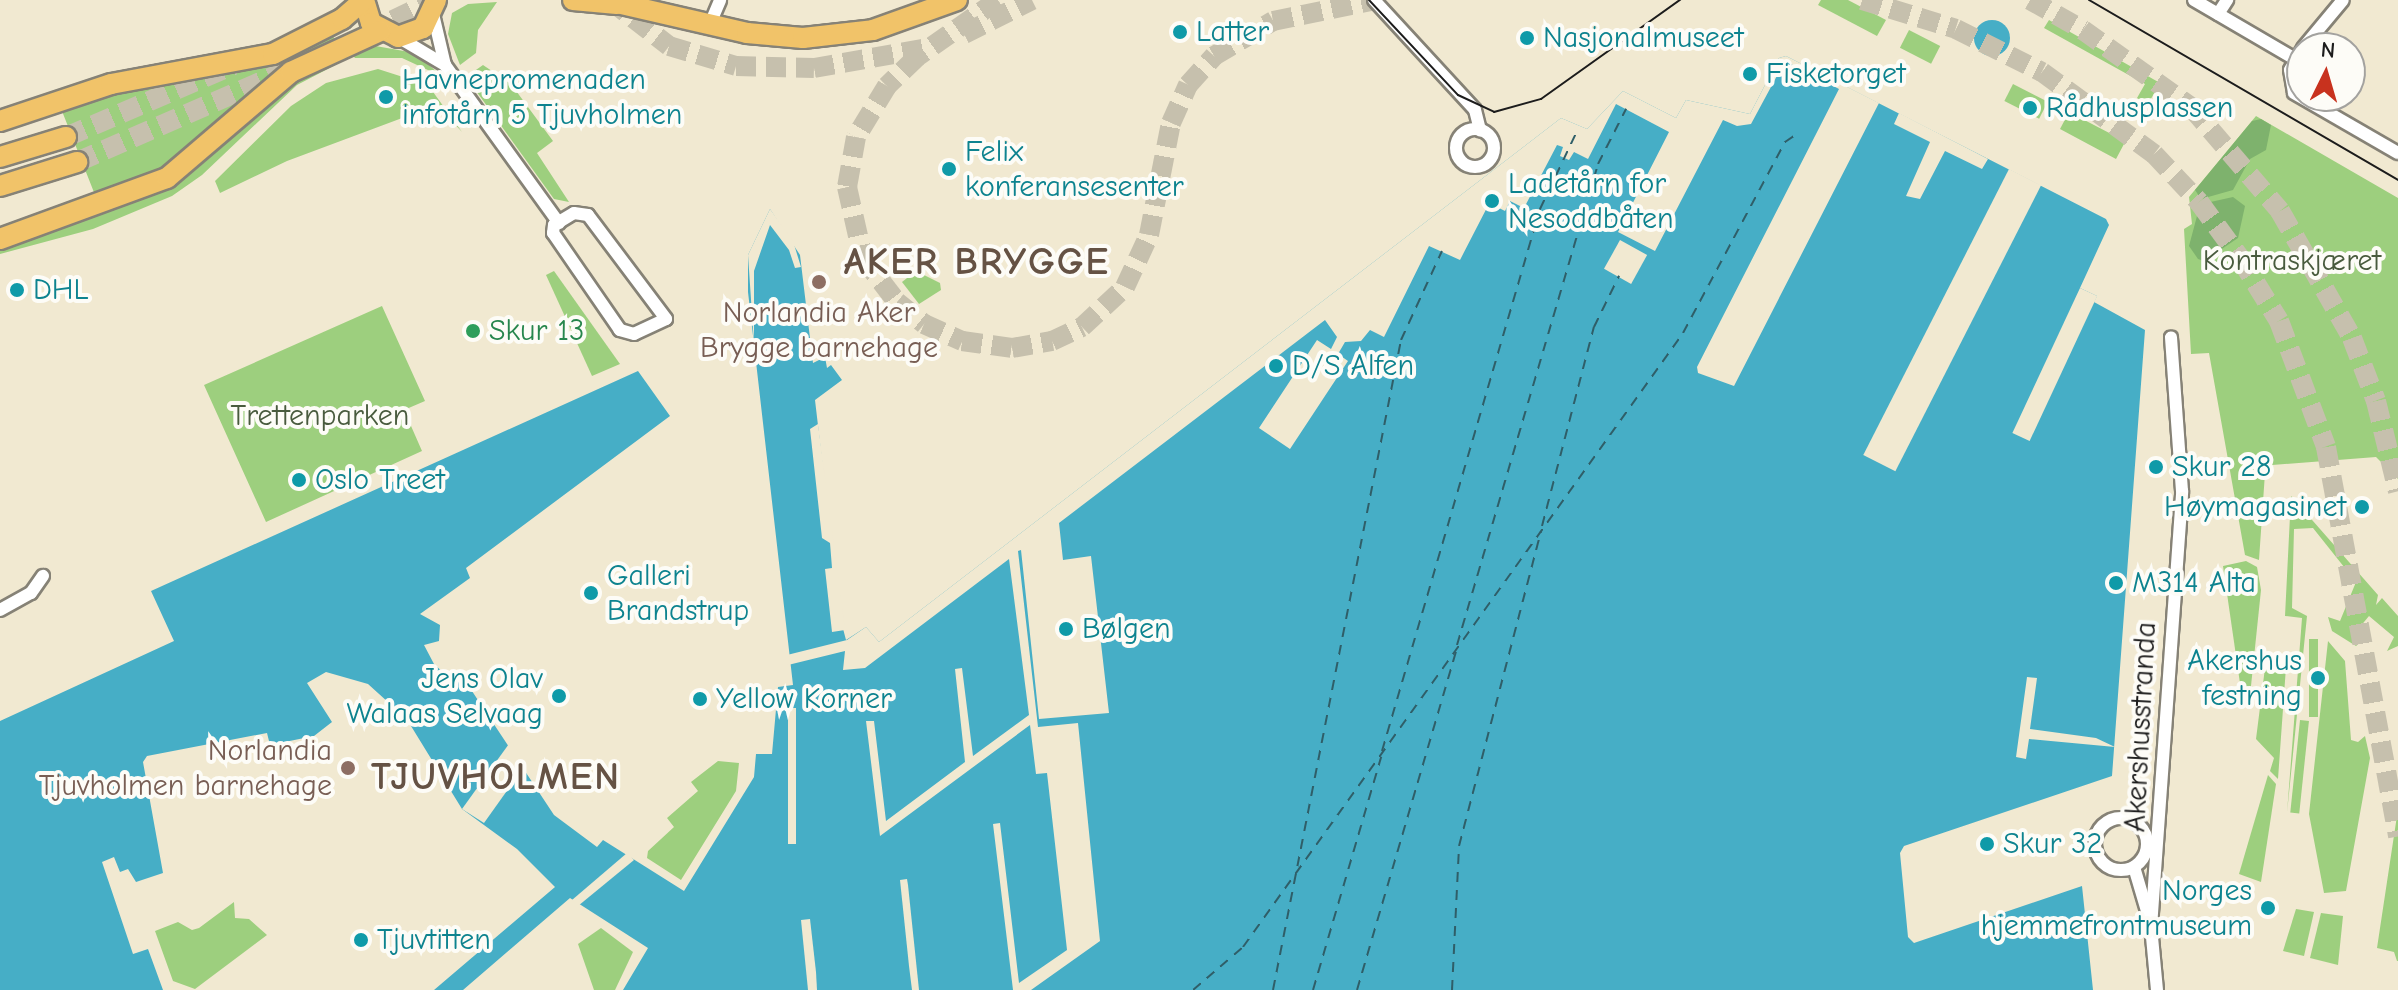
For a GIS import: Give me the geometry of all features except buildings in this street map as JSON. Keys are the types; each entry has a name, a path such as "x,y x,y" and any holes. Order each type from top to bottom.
{"highway":[{"path":"364,0 366,12 389,34"},
{"path":"0,121 111,84 273,54 342,19 364,0"},
{"path":"573,0 613,2 768,36 847,35 957,0"},
{"path":"0,239 167,178 291,72 389,34 423,28 439,5"},
{"path":"0,157 66,137"},
{"path":"0,186 77,162"}],"street":[{"path":"710,24 720,0"},
{"path":"1374,0 1475,110 1480,130"},
{"path":"2194,0 2286,46"},
{"path":"2218,14 2227,0"},
{"path":"2317,32 2343,0"},
{"path":"439,5 445,65"},
{"path":"389,34 445,65 559,223"},
{"path":"2327,112 2398,153"},
{"path":"574,213 588,215 666,319 634,334 620,330 564,254 553,233 559,223 574,213"},
{"name":"Akershusstranda","path":"2157,990 2151,927 2182,491 2171,337"},
{"path":"0,610 31,593 43,576"},
{"name":"Akershusstranda","path":"2134,867 2118,870 2098,856 2098,833 2109,821 2125,818 2144,831 2147,847 2134,867 2151,927"}],"green space":[{"path":"1821,0 1848,0 1886,20 1877,36 1818,5"},
{"path":"497,2 478,30 476,53 460,65 448,34 452,13 468,4"},
{"path":"2049,20 2160,83 2148,104 2137,98 2145,84 2044,28"},
{"path":"330,30 335,40 306,55 175,165 97,200 60,106"},
{"path":"1909,30 1940,46 1931,64 1900,48"},
{"path":"370,45 415,53 443,77 402,58 355,58 349,51"},
{"path":"342,53 345,60 297,85 202,175 172,196 93,229 0,254 0,246 169,186 289,83"},
{"path":"483,65 511,84 553,141 537,153 569,202 554,199 466,77"},
{"path":"378,69 428,85 462,132 437,105 287,161 220,193 215,181 291,106 326,83"},
{"path":"2013,84 2048,102 2039,119 2004,101"},
{"path":"2069,112 2117,137 2124,125 2132,129 2116,159 2060,129"},
{"name":"Kontraskjæret","path":"2256,116 2398,198 2398,479 2376,457 2272,465 2265,473 2259,560 2245,555 2209,353 2191,354 2184,229 2192,224 2189,197"},
{"path":"2261,119 2271,125 2266,150 2250,159 2233,190 2201,199 2195,190 2252,121"},
{"path":"2233,197 2245,206 2238,238 2204,261 2198,259 2189,246 2197,216 2206,203"},
{"path":"554,271 620,364 592,376 546,275"},
{"path":"916,271 940,283 941,290 919,304 902,282"},
{"name":"Trettenparken","path":"382,306 425,401 404,410 422,451 266,522 204,385"},
{"path":"2291,496 2378,595 2376,605 2382,598 2398,616 2398,646 2387,651 2394,637 2369,616 2359,628 2367,637 2356,646 2332,631 2328,617 2340,621 2356,582 2313,528 2294,529 2292,608 2307,616 2287,813 2302,618 2285,616"},
{"path":"2246,561 2257,567 2261,590 2249,705 2243,704 2223,566"},
{"path":"2309,639 2318,639 2318,717 2309,717"},
{"path":"2328,641 2345,661 2351,740 2358,742 2365,736 2370,758 2346,891 2324,893 2309,814"},
{"path":"2267,652 2286,667 2278,779 2270,771 2274,758 2256,739"},
{"path":"2300,720 2309,721 2299,813 2290,812"},
{"path":"718,761 739,763 736,791 681,880 647,858 648,851 674,827 667,818 698,791 691,782"},
{"path":"2268,775 2276,784 2261,882 2239,874"},
{"path":"2398,809 2397,961 2394,952 2377,948"},
{"path":"234,902 235,918 249,919 267,935 195,989 173,981 155,931 178,922 192,930 199,928"},
{"path":"2296,909 2314,912 2304,956 2283,951"},
{"path":"2321,913 2343,916 2338,965 2310,958"},
{"path":"601,928 633,952 615,990 594,990 578,944"}],"water":[{"path":"1992,20 2005,25 2010,38 2005,51 1992,56 1979,51 1974,38 1979,25"},
{"path":"1786,56 2106,219 2109,225 2080,288 2097,296 2094,302 2145,330 2112,776 1904,846 1900,853 1908,937 1914,943 2082,886 2093,990 623,990 648,948 570,898 463,990 434,990 555,887 517,849 462,809 411,726 389,703 368,684 326,672 307,683 332,722 314,736 270,745 267,733 147,756 143,762 163,873 136,882 128,869 120,872 114,857 102,862 133,954 148,949 163,990 0,990 0,721 174,641 151,591 638,371 670,416 466,568 470,578 420,614 440,625 439,641 424,645 434,664 448,677 466,682 554,815 597,847 603,840 684,891 754,777 756,754 772,754 778,687 793,685 748,292 748,255 770,209 800,255 813,363 825,357 827,368 831,365 842,380 815,400 841,621 846,640 866,627 879,642 1561,118 1587,129 1623,91 1676,118 1686,100 1750,114 1779,58"}],"pier":[{"path":"1786,56 1879,103 1734,386 1698,373 1697,367 1839,89 1785,61 1751,124 1737,126 1723,120 1655,251 1618,232 1669,132 1616,104 1588,159 1574,152 1569,160 1560,156 1563,147 1557,145 1524,208 1510,201 1505,211 1495,206 1500,197 1494,194 1460,260 1429,246 1384,337 1370,330 1361,341 1345,342 1338,354 1348,361 1290,449 1259,428 1317,340 1331,349 1337,337 1325,320 1059,523 1063,560 1091,556 1109,713 1039,719 1021,550 1018,551 1038,727 1078,723 1100,941 1031,990 1013,990 993,824 1000,823 1019,983 1067,950 1047,773 1036,774 1030,725 880,836 866,721 874,721 886,821 965,762 955,669 962,668 973,756 1029,715 1009,559 865,668 843,670 845,651 788,665 787,655 847,640 866,627 879,642 1561,118 1587,129 1623,91 1676,118 1686,100 1750,114 1779,58"},
{"path":"1899,113 1988,159 1982,169 1945,151 1920,199 1906,196 1930,142 1894,124"},
{"path":"2009,169 2041,185 1895,471 1863,455"},
{"path":"770,209 793,241 801,267 795,268 789,250 770,225 754,271 754,344 748,255"},
{"path":"1620,240 1647,255 1631,284 1604,269"},
{"path":"2080,288 2097,296 2030,441 2012,433"},
{"path":"818,424 845,630 832,632 825,569 832,568 830,543 822,538 810,429"},
{"path":"2027,677 2037,678 2030,729 2096,738 2115,747 2029,739 2026,759 2016,757"},
{"path":"788,708 796,708 796,844 788,844"},
{"path":"511,741 526,764 484,823 462,809"},
{"path":"627,853 634,860 578,906 572,900"},
{"path":"907,879 919,990 912,990 909,966 900,880"},
{"path":"810,919 817,990 808,990 801,920"}],"ferry route":[{"path":"1457,645 1598,164 1626,109"},
{"path":"1382,751 1540,209 1577,131"},
{"path":"1193,990 1243,947 1683,333 1785,142 1797,134"},
{"path":"1273,990 1401,340 1442,251"},
{"path":"1542,526 1594,327 1619,276"},
{"path":"1452,990 1459,846 1541,532"},
{"path":"1357,990 1456,651"},
{"path":"1313,990 1381,757"}],"tunnel":[{"path":"366,33 435,0"},
{"path":"610,0 669,46 736,66 814,68 923,49"},
{"path":"998,0 917,57 887,86 856,137 847,187 863,258 897,302 924,324 962,341 1012,348 1052,341 1082,327 1125,287 1149,235 1171,123 1188,85 1214,56 1273,21 1376,0"},
{"path":"964,34 1032,0"},
{"path":"1862,0 1956,29 2042,72 2154,154 2199,202 2240,258 2279,321 2326,447 2398,836"},
{"path":"2030,0 2083,30 2191,107 2280,211 2352,338 2376,401 2398,491"},
{"path":"66,137 233,65"},
{"path":"77,162 290,69"}],"tram line":[{"path":"1369,0 1458,95 1494,112 1541,99 1680,0"},
{"path":"2089,0 2398,180"}],"place":[{"name":"Latter","path":"1180,32"},
{"name":"Nasjonalmuseet","path":"1527,38"},
{"name":"Fisketorget","path":"1750,74"},
{"name":"Havnepromenaden infotårn 5 Tjuvholmen","path":"386,97"},
{"name":"Rådhusplassen","path":"2030,108"},
{"name":"Felix konferansesenter","path":"949,169"},
{"name":"Ladetårn for Nesoddbåten","path":"1492,201"},
{"name":"Norlandia Aker Brygge barnehage","path":"819,282"},
{"name":"DHL","path":"17,290"},
{"name":"Skur 13","path":"473,331"},
{"name":"D/S Alfen","path":"1276,366"},
{"name":"Skur 28","path":"2156,467"},
{"name":"Oslo Treet","path":"299,480"},
{"name":"Høymagasinet","path":"2362,507"},
{"name":"M314 Alta","path":"2116,583"},
{"name":"Galleri Brandstrup","path":"591,593"},
{"name":"Bølgen","path":"1066,629"},
{"name":"Akershus festning","path":"2318,678"},
{"name":"Jens Olav Walaas Selvaag","path":"559,696"},
{"name":"Yellow Korner","path":"700,699"},
{"name":"Norlandia Tjuvholmen barnehage","path":"348,768"},
{"name":"Skur 32","path":"1987,844"},
{"name":"Norges hjemmefrontmuseum","path":"2268,908"},
{"name":"Tjuvtitten","path":"361,940"}],"district":[{"name":"AKER BRYGGE","path":"977,263"},
{"name":"TJUVHOLMEN","path":"496,778"}]}
